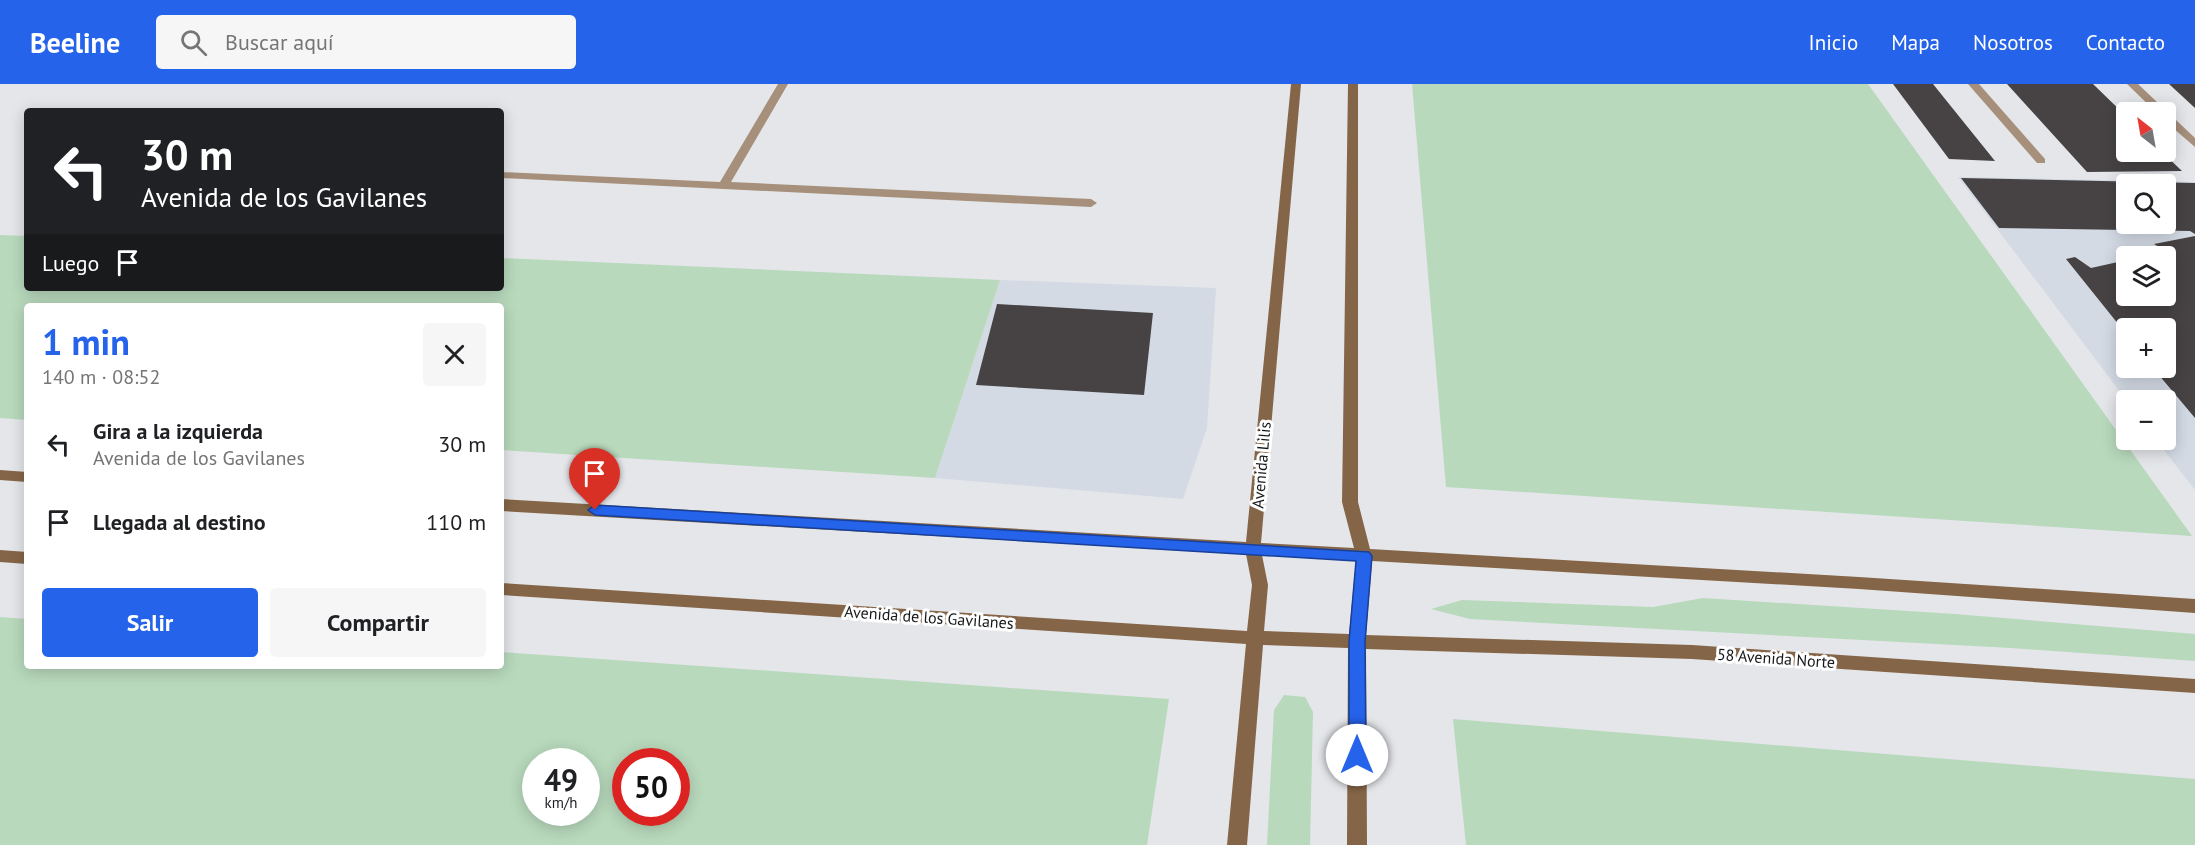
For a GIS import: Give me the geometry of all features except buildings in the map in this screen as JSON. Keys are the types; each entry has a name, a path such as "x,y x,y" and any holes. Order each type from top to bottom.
{"main road":[{"name":"Avenida Lilis","path":"1237,845 1260,585 1253,548 1296,84"},
{"path":"1353,84 1350,502 1364,556 1357,642 1357,845"},
{"path":"0,475 24,477"},
{"path":"504,505 1858,583 2195,606"},
{"path":"0,556 24,558"},
{"name":"Avenida de los Gavilanes","path":"504,589 1254,638 1357,642"},
{"name":"58 Avenida Norte","path":"1357,642 1692,652 2195,686"}],"street":[{"path":"723,187 783,84"},
{"path":"1973,84 2041,161"},
{"path":"2132,84 2151,102"},
{"path":"2176,126 2195,144"},
{"path":"504,175 1091,203"}],"shaded area":[{"path":"1958,177 2116,180 2116,234 2176,234 2176,182 2195,182 2195,490 2164,450 2176,450 2176,390 2119,390"},
{"path":"1000,280 1216,288 1207,428 1183,499 935,478"}],"green space":[{"path":"1412,84 1868,84 2116,430 2116,450 2130,450 2192,536 1446,487"},
{"path":"0,235 24,236 24,291 504,291 504,258 1000,280 935,478 504,450 504,303 24,303 24,420 0,418"},
{"path":"1703,598 1955,614 2195,634 2195,661 2011,648 1470,619 1431,609 1462,600 1653,607"},
{"path":"0,617 24,619 24,669 504,669 504,652 1169,699 1147,845 0,845"},
{"path":"1284,695 1305,697 1313,712 1310,845 1267,845 1274,710"},
{"path":"1453,719 2195,779 2195,845 1466,845"}],"route":[{"path":"595,510 1364,556 1357,642 1357,755"}]}
